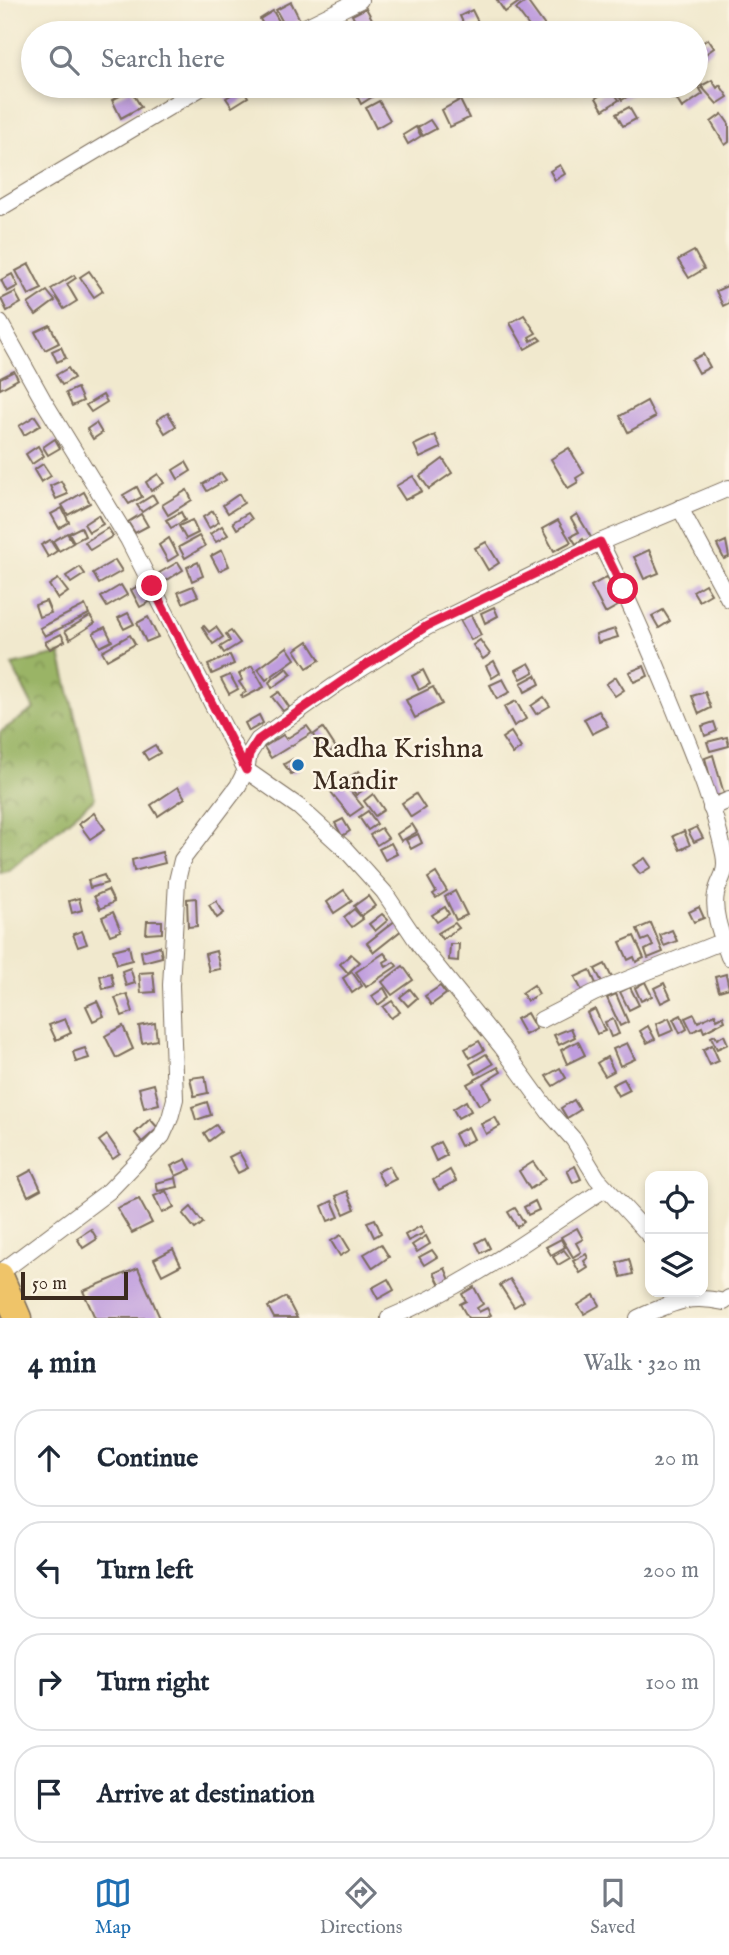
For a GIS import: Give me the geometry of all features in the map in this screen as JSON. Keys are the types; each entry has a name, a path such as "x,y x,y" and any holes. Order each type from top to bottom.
{"main road":[{"path":"0,1274 18,1318"}],"street":[{"path":"317,21 360,0"},
{"path":"0,208 184,98"},
{"path":"0,323 43,400 128,539 246,770 299,807 345,849 384,892 421,947 574,1140 606,1188 648,1234"},
{"path":"0,1274 109,1191 162,1136 175,1099 171,985 177,881 183,860 238,786 246,770 249,754 258,740 427,626 600,542 729,488"},
{"path":"680,508 729,600"},
{"path":"600,542 634,612 684,732 711,808 724,855 725,870 722,883 716,892 716,903 729,957"},
{"path":"711,808 729,800"},
{"path":"541,1020 594,993 723,941"},
{"path":"389,1318 441,1294 606,1188"},
{"path":"708,1288 727,1302"},
{"path":"638,1318 671,1303 703,1297 727,1302"}],"green space":[{"path":"60,654 95,798 8,871 0,873 0,732 34,709 12,665"}],"building":[{"path":"497,0 517,0 519,2 505,12"},
{"path":"527,1 541,21 525,21 516,9"},
{"path":"291,2 300,20 282,21 276,10"},
{"path":"366,8 373,21 355,21 352,15"},
{"path":"472,10 478,21 462,21 460,16"},
{"path":"273,11 279,21 261,21 260,19"},
{"path":"708,39 714,48 708,52"},
{"path":"712,80 717,88 720,85 728,97 717,104 708,94 708,82"},
{"path":"136,98 141,107 121,118 112,100"},
{"path":"226,98 246,98 232,107"},
{"path":"358,98 370,98 361,104"},
{"path":"596,98 618,98 619,100 603,110"},
{"path":"676,98 697,98 682,108"},
{"path":"460,100 469,118 450,127 442,110"},
{"path":"379,101 390,120 376,128 366,108"},
{"path":"629,107 636,119 623,126 616,114"},
{"path":"722,114 729,124 729,142 725,145 711,122"},
{"path":"430,120 436,129 423,136 418,127"},
{"path":"416,127 421,136 408,144 403,135"},
{"path":"560,165 565,174 555,180 550,171"},
{"path":"694,251 704,269 689,278 678,260"},
{"path":"29,264 42,289 29,295 16,271"},
{"path":"89,271 103,291 94,297 80,277"},
{"path":"12,274 18,286 7,292 1,280"},
{"path":"74,275 76,278 67,284 77,301 64,309 51,289"},
{"path":"729,285 729,303 723,306 716,291"},
{"path":"47,291 55,301 36,315 28,304"},
{"path":"15,292 21,303 7,311 1,299"},
{"path":"524,315 536,333 529,337 531,341 538,337 541,340 525,349 510,323"},
{"path":"50,325 59,343 45,350 35,332"},
{"path":"61,347 66,358 57,362 52,351"},
{"path":"703,354 710,367 699,373 692,360"},
{"path":"68,368 74,378 62,385 56,375"},
{"path":"14,371 18,379 0,389 0,378"},
{"path":"77,388 83,401 72,406 66,393"},
{"path":"103,395 107,402 91,412 86,405"},
{"path":"647,401 655,417 628,432 620,416"},
{"path":"168,413 176,426 165,433 157,420"},
{"path":"35,416 41,425 24,435 19,426"},
{"path":"96,423 102,433 93,439 87,429"},
{"path":"435,435 441,448 420,458 414,445"},
{"path":"55,439 60,448 48,455 43,447"},
{"path":"38,446 44,456 32,464 26,454"},
{"path":"569,448 584,473 576,478 578,482 568,488 551,459"},
{"path":"443,459 452,473 429,489 420,476"},
{"path":"186,462 191,471 178,479 173,470"},
{"path":"43,464 51,476 41,482 34,470"},
{"path":"221,473 226,480 207,491 203,484"},
{"path":"158,474 164,483 151,491 146,482"},
{"path":"413,476 422,491 405,500 396,486"},
{"path":"61,481 68,494 56,499 50,486"},
{"path":"137,487 142,497 129,504 123,495"},
{"path":"187,490 192,500 168,515 162,505"},
{"path":"84,492 90,503 68,515 62,505"},
{"path":"239,494 244,503 228,513 223,505"},
{"path":"153,495 157,502 142,512 137,505"},
{"path":"62,508 69,522 59,528 51,514"},
{"path":"213,511 219,522 209,528 203,517"},
{"path":"181,512 185,520 171,528 166,520"},
{"path":"248,513 252,519 237,529 233,522"},
{"path":"141,514 148,526 135,533 128,522"},
{"path":"577,514 592,539 585,542 583,539 576,544 571,536 579,532 571,518"},
{"path":"98,515 103,524 89,532 84,524"},
{"path":"192,520 198,533 186,539 179,526"},
{"path":"558,520 571,542 554,551 542,529"},
{"path":"222,526 228,535 216,542 210,534"},
{"path":"81,527 85,536 74,542 69,533"},
{"path":"108,528 113,536 90,550 85,542"},
{"path":"67,533 73,543 59,551 53,541"},
{"path":"199,536 205,546 185,558 179,547"},
{"path":"169,538 178,555 168,561 159,545"},
{"path":"50,540 57,551 48,557 41,545"},
{"path":"726,541 729,557 724,559 717,545"},
{"path":"486,542 499,563 488,570 475,548"},
{"path":"222,550 229,566 219,571 211,556"},
{"path":"649,550 659,573 644,579 634,557"},
{"path":"115,560 122,571 99,584 93,573"},
{"path":"178,562 183,570 164,582 159,573"},
{"path":"198,562 203,576 192,581 187,567"},
{"path":"80,567 85,574 71,583 66,576"},
{"path":"607,577 621,604 605,613 591,586"},
{"path":"58,579 68,592 58,599 49,585"},
{"path":"705,584 711,594 699,601 693,591"},
{"path":"121,585 127,595 107,607 101,597"},
{"path":"140,585 149,602 140,607 131,590"},
{"path":"193,586 198,596 183,603 178,592"},
{"path":"46,601 51,613 39,617 35,605"},
{"path":"85,605 89,614 45,636 40,628"},
{"path":"494,607 498,616 485,623 481,613"},
{"path":"663,610 670,621 659,628 652,616"},
{"path":"128,613 134,624 124,629 118,618"},
{"path":"471,615 481,635 471,640 460,620"},
{"path":"90,616 95,623 70,639 65,631"},
{"path":"148,617 158,637 146,642 137,623"},
{"path":"105,627 112,641 100,647 93,633"},
{"path":"202,627 209,632 216,627 223,637 213,644"},
{"path":"615,629 618,637 598,643 596,635"},
{"path":"231,631 240,643 224,653 220,647 230,641 226,634"},
{"path":"61,634 65,641 50,649 45,642"},
{"path":"130,635 135,644 107,660 102,651"},
{"path":"480,640 490,654 483,659 473,645"},
{"path":"308,641 320,660 307,668 295,650"},
{"path":"287,647 295,659 266,680 258,669"},
{"path":"230,655 234,664 212,674 208,665"},
{"path":"494,661 500,673 492,678 486,666"},
{"path":"529,663 534,672 521,679 516,670"},
{"path":"252,666 264,687 243,698 241,695 246,692 239,682 242,680 239,674"},
{"path":"644,666 648,676 634,682 629,672"},
{"path":"287,668 292,674 272,688 269,682"},
{"path":"423,670 430,684 419,690 412,676"},
{"path":"230,675 238,689 229,694 221,679"},
{"path":"536,675 540,684 525,692 521,683"},
{"path":"616,677 624,690 615,696 606,684"},
{"path":"503,679 510,692 497,699 490,685"},
{"path":"433,687 442,704 415,718 406,700"},
{"path":"279,692 289,707 283,711 272,697"},
{"path":"705,692 711,708 699,714 692,696"},
{"path":"544,697 550,706 536,714 531,706"},
{"path":"516,701 526,719 514,726 504,707"},
{"path":"599,711 608,726 592,734 584,719"},
{"path":"259,715 263,723 249,731 245,723"},
{"path":"714,722 717,731 705,736 702,726"},
{"path":"307,726 312,733 271,758 264,747 283,735 286,739"},
{"path":"323,728 336,748 326,754 313,735"},
{"path":"511,732 521,748 513,754 502,738"},
{"path":"727,737 729,746 710,751 707,742"},
{"path":"155,745 160,753 148,760 143,752"},
{"path":"713,755 724,794 715,796 705,758"},
{"path":"293,759 300,769 291,774 284,764"},
{"path":"359,771 369,786 356,795 346,779"},
{"path":"344,783 363,807 350,816 331,792"},
{"path":"178,787 185,798 158,816 151,805"},
{"path":"373,794 384,810 375,816 364,801"},
{"path":"416,794 425,808 411,817 402,803"},
{"path":"368,811 377,824 368,830 359,817"},
{"path":"94,813 105,829 90,839 79,824"},
{"path":"343,819 350,831 342,836 335,823"},
{"path":"412,824 417,832 401,841 397,834"},
{"path":"697,827 703,838 694,842 688,831"},
{"path":"381,828 388,838 377,845 370,835"},
{"path":"684,831 690,845 680,850 673,836"},
{"path":"418,834 422,843 411,849 406,840"},
{"path":"391,843 397,854 385,860 379,849"},
{"path":"162,852 165,863 134,871 132,860"},
{"path":"645,858 651,867 640,874 633,865"},
{"path":"436,873 447,891 436,898 433,894 436,892 428,878"},
{"path":"104,875 107,883 90,888 88,880"},
{"path":"108,890 114,902 100,909 94,896"},
{"path":"344,890 352,901 334,913 327,902"},
{"path":"455,891 467,915 456,920 445,897"},
{"path":"368,896 375,906 361,916 354,906"},
{"path":"79,898 82,910 72,913 69,901"},
{"path":"196,898 197,926 188,927 187,899"},
{"path":"216,901 224,913 217,918 209,905"},
{"path":"445,907 449,914 437,922 432,915"},
{"path":"699,907 704,918 694,922 689,912"},
{"path":"354,909 363,919 352,927 344,917"},
{"path":"113,912 121,931 110,935 102,917"},
{"path":"382,914 388,920 375,931 369,924"},
{"path":"396,920 403,929 374,952 367,943"},
{"path":"147,921 162,921 162,933 146,934"},
{"path":"455,923 459,928 442,939 438,933"},
{"path":"651,923 663,952 648,958 645,950 653,946 649,938 642,941 637,929"},
{"path":"672,930 677,941 664,946 660,935"},
{"path":"82,931 87,944 78,947 73,934"},
{"path":"634,936 644,958 636,962 634,957 628,960 620,942"},
{"path":"450,944 459,944 458,961 449,960"},
{"path":"129,946 132,960 117,964 113,950"},
{"path":"160,946 162,957 143,962 141,951"},
{"path":"216,951 220,969 209,971 205,954"},
{"path":"384,953 389,959 384,962 386,967 394,962 397,966 366,987 356,972"},
{"path":"351,954 360,962 348,973 340,964"},
{"path":"605,964 612,978 602,982 595,969"},
{"path":"403,966 413,980 392,995 382,982"},
{"path":"130,968 135,983 126,986 122,971"},
{"path":"590,970 597,986 583,993 575,977"},
{"path":"153,972 155,992 141,993 139,973"},
{"path":"352,972 362,986 352,993 343,978"},
{"path":"111,973 114,986 103,989 100,976"},
{"path":"726,974 729,988 719,991 715,977"},
{"path":"645,982 652,996 641,1001 635,988"},
{"path":"664,983 671,998 661,1003 654,988"},
{"path":"534,985 539,994 527,1001 522,993"},
{"path":"440,986 446,994 431,1005 425,996"},
{"path":"630,987 639,1005 629,1010 620,992"},
{"path":"384,988 389,997 378,1005 372,996"},
{"path":"410,989 417,998 408,1006 400,997"},
{"path":"127,994 133,1012 122,1016 115,998"},
{"path":"616,994 628,1022 620,1026 607,998"},
{"path":"97,1001 104,1016 93,1021 86,1006"},
{"path":"392,1001 400,1012 391,1018 383,1007"},
{"path":"595,1009 605,1031 597,1034 587,1013"},
{"path":"527,1013 536,1029 525,1035 516,1019"},
{"path":"694,1014 698,1022 715,1014 717,1019 723,1016 725,1021 704,1032 702,1027 692,1032 685,1018"},
{"path":"681,1015 687,1029 680,1033 673,1019"},
{"path":"669,1018 674,1030 660,1036 656,1024"},
{"path":"65,1019 71,1033 56,1040 49,1025"},
{"path":"613,1019 619,1034 611,1037 605,1022"},
{"path":"155,1023 157,1040 142,1043 139,1026"},
{"path":"123,1026 133,1049 116,1058 105,1036"},
{"path":"648,1026 655,1039 647,1043 640,1031"},
{"path":"571,1028 575,1037 559,1045 554,1035"},
{"path":"715,1035 717,1039 724,1035 728,1044 717,1049 711,1037"},
{"path":"479,1041 484,1050 470,1058 465,1049"},
{"path":"578,1041 585,1055 567,1064 561,1050"},
{"path":"627,1043 635,1059 620,1066 613,1049"},
{"path":"712,1045 719,1061 710,1065 703,1050"},
{"path":"85,1048 89,1058 76,1062 73,1052"},
{"path":"486,1054 493,1064 476,1074 470,1064"},
{"path":"607,1057 614,1071 605,1076 597,1063"},
{"path":"498,1067 501,1072 483,1083 491,1098 479,1105 467,1084"},
{"path":"560,1068 566,1078 553,1086 546,1076"},
{"path":"205,1076 208,1093 194,1096 190,1078"},
{"path":"624,1079 630,1090 618,1096 612,1085"},
{"path":"154,1084 159,1104 144,1108 139,1088"},
{"path":"574,1100 580,1110 567,1118 561,1108"},
{"path":"466,1101 471,1111 458,1118 453,1109"},
{"path":"207,1102 211,1115 196,1120 192,1107"},
{"path":"495,1117 500,1126 486,1134 481,1124"},
{"path":"150,1119 158,1128 142,1142 135,1133"},
{"path":"216,1125 221,1132 209,1141 204,1133"},
{"path":"468,1127 474,1139 460,1146 454,1134"},
{"path":"107,1135 120,1154 113,1159 99,1141"},
{"path":"440,1142 447,1155 436,1161 430,1148"},
{"path":"239,1152 248,1168 238,1173 229,1157"},
{"path":"186,1159 191,1169 176,1176 171,1166"},
{"path":"533,1162 545,1179 530,1189 519,1171"},
{"path":"389,1166 396,1179 384,1185 377,1172"},
{"path":"575,1166 581,1179 573,1183 567,1170"},
{"path":"32,1170 41,1189 28,1196 19,1177"},
{"path":"450,1170 456,1181 439,1190 433,1180"},
{"path":"176,1178 178,1187 158,1191 156,1183"},
{"path":"166,1191 174,1207 162,1213 154,1196"},
{"path":"347,1191 355,1209 344,1214 336,1196"},
{"path":"139,1199 152,1223 132,1233 117,1208"},
{"path":"332,1201 339,1217 328,1221 322,1206"},
{"path":"535,1201 539,1210 528,1215 524,1207"},
{"path":"191,1207 203,1223 195,1229 183,1214"},
{"path":"515,1208 524,1222 517,1227 508,1212"},
{"path":"375,1219 381,1233 374,1237 367,1222"},
{"path":"421,1226 424,1233 408,1241 405,1235"},
{"path":"577,1228 583,1239 576,1243 581,1252 573,1257 561,1237"},
{"path":"91,1229 97,1239 83,1248 77,1238"},
{"path":"341,1235 350,1250 340,1256 331,1241"},
{"path":"426,1236 430,1244 417,1252 412,1245"},
{"path":"485,1238 490,1248 481,1253 476,1243"},
{"path":"561,1239 565,1247 551,1255 546,1247"},
{"path":"381,1244 389,1257 373,1268 364,1254"},
{"path":"173,1249 181,1265 162,1275 154,1259"},
{"path":"432,1250 437,1257 424,1265 419,1257"},
{"path":"564,1250 570,1258 558,1265 553,1257"},
{"path":"586,1254 588,1258 584,1261 588,1268 580,1273 573,1261"},
{"path":"629,1259 633,1274 621,1277 617,1263"},
{"path":"138,1268 160,1318 95,1318 83,1291"},
{"path":"445,1268 450,1280 440,1285 434,1273"},
{"path":"388,1279 394,1290 378,1299 372,1288"},
{"path":"510,1279 524,1301 514,1307 500,1285"},
{"path":"474,1287 483,1304 477,1308 479,1312 487,1308 491,1315 486,1318 468,1318 460,1304 466,1301 462,1294"},
{"path":"594,1295 600,1305 584,1314 578,1305"},
{"path":"286,1297 297,1318 274,1318 268,1307"}],"place":[{"name":"Radha Krishna Mandir","path":"298,765"}],"route":[{"path":"152,586 246,770 249,754 258,740 334,687 427,626 524,577 600,542 623,589"}]}
